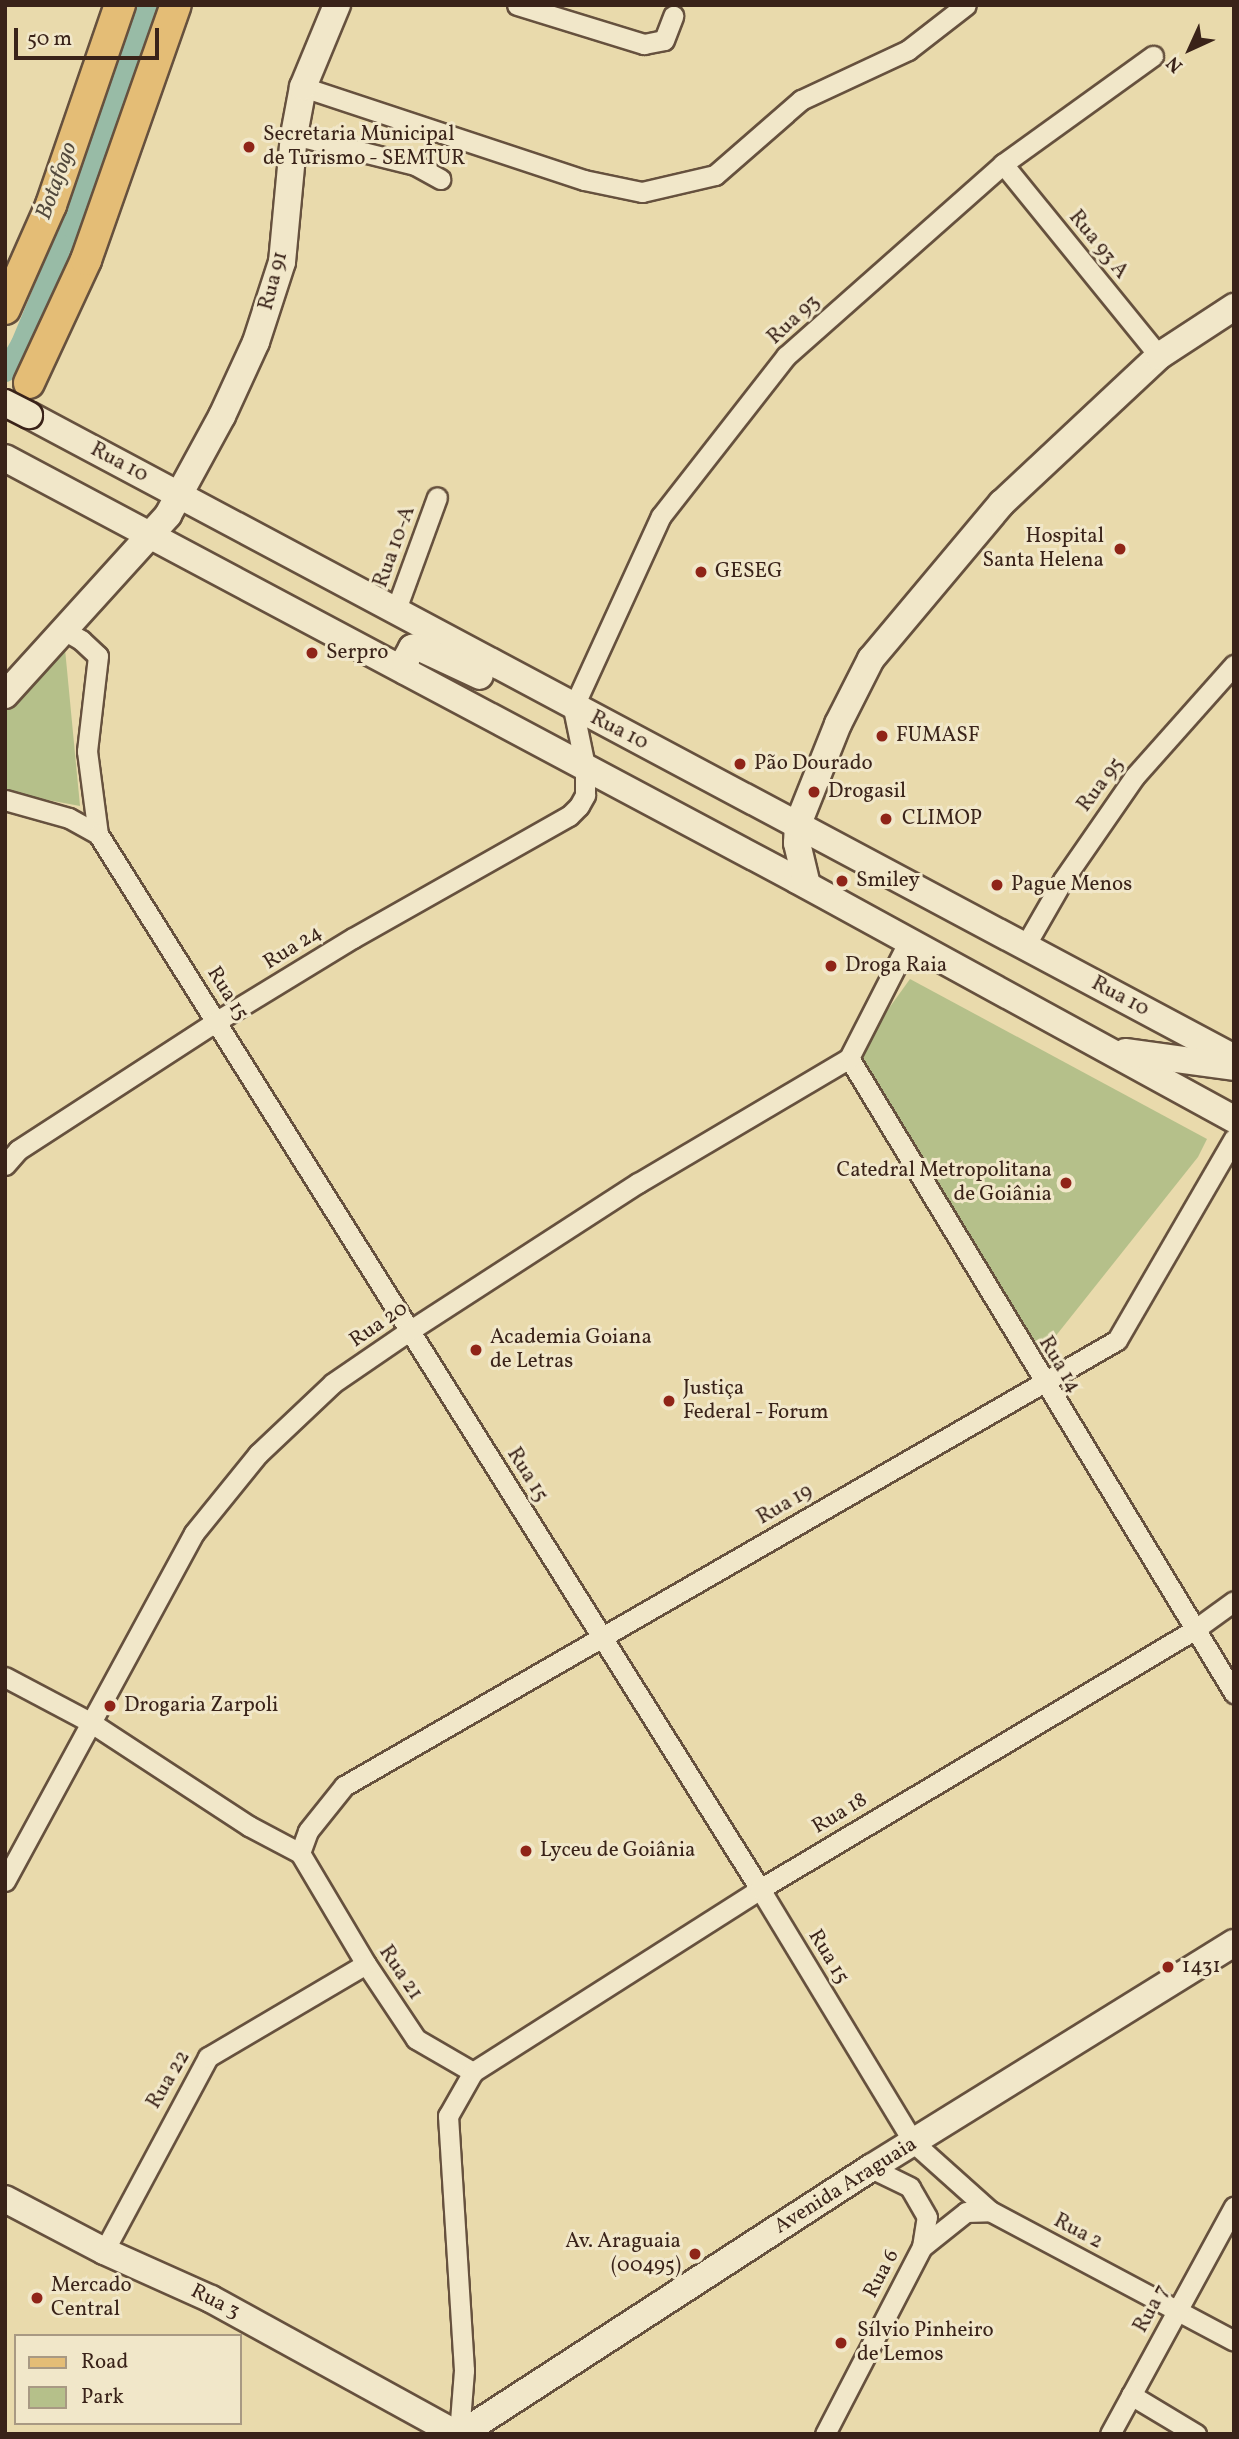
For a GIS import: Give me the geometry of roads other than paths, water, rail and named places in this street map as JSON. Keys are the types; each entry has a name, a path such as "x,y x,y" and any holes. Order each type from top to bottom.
{"main road":[{"path":"5,309 51,205 120,5"},
{"path":"29,383 86,260 176,5"},
{"name":"Rua 91","path":"5,695 62,629 151,536 178,495 222,416 256,342 282,262 294,135 303,87 337,5"},
{"path":"807,886 797,843 798,824 838,724 871,659 1002,503 1159,356 1234,307"},
{"name":"Rua 10","path":"5,403 1234,1058"},
{"path":"5,458 585,766 1234,1119"},
{"path":"405,671 406,659 412,648 418,647 508,690 547,694"},
{"path":"1090,1041 1136,1055 1234,1067"},
{"name":"Avenida Araguaia","path":"459,2434 871,2168 1234,1943"},
{"name":"Rua 3","path":"5,2199 104,2250 211,2299 459,2434"}],"street":[{"path":"517,5 644,44 664,40 673,16"},
{"path":"303,87 584,180 642,192 715,175 801,100 908,50 966,5"},
{"name":"Rua 93","path":"573,708 661,516 786,356 1003,164 1153,56"},
{"path":"294,135 415,165 436,176"},
{"name":"Rua 93 A","path":"1003,164 1159,356"},
{"name":"Rua 10-A","path":"395,612 437,497"},
{"name":"Rua 15","path":"62,629 81,640 98,656 87,751 98,834 760,1889 914,2143"},
{"name":"Rua 95","path":"1026,946 1063,880 1135,776 1234,665"},
{"name":"Rua 24","path":"5,1165 18,1150 217,1021 353,938 569,816 585,795 585,766 573,708"},
{"name":"Rua 15","path":"5,800 69,818 98,834"},
{"path":"849,1058 909,941"},
{"name":"Rua 20","path":"5,1881 194,1533 258,1454 333,1384 409,1331 638,1183 849,1058"},
{"name":"Rua 14","path":"849,1058 1234,1693"},
{"name":"Rua 19","path":"300,1853 308,1831 344,1786 1117,1340 1234,1138"},
{"name":"Rua 18","path":"473,2072 760,1889 1194,1630 1234,1601"},
{"path":"5,1677 90,1722 249,1826 300,1853"},
{"name":"Rua 21","path":"300,1853 366,1964 416,2039 473,2072"},
{"name":"Rua 22","path":"104,2250 208,2057 366,1964"},
{"path":"459,2434 464,2370 448,2116 473,2072"},
{"name":"Rua 2","path":"914,2143 990,2211 1234,2341"},
{"name":"Rua 6","path":"825,2434 922,2247 927,2217 909,2187 871,2168"},
{"name":"Rua 7","path":"1110,2434 1234,2207"},
{"name":"Rua 6","path":"922,2247 966,2212 990,2211"},
{"path":"1131,2395 1196,2434"}],"waterway":[{"name":"Botafogo","path":"5,371 21,343 70,226 147,5"}],"place":[{"name":"Secretaria Municipal de Turismo - SEMTUR","path":"249,147"},
{"name":"Hospital Santa Helena","path":"1120,549"},
{"name":"GESEG","path":"701,572"},
{"name":"Serpro","path":"312,653"},
{"name":"FUMASF","path":"882,736"},
{"name":"Pão Dourado","path":"740,764"},
{"name":"Drogasil","path":"814,792"},
{"name":"CLIMOP","path":"886,819"},
{"name":"Smiley","path":"842,881"},
{"name":"Pague Menos","path":"997,885"},
{"name":"Droga Raia","path":"831,966"},
{"name":"Catedral Metropolitana de Goiânia","path":"1066,1183"},
{"name":"Academia Goiana de Letras","path":"476,1350"},
{"name":"Justiça Federal - Forum","path":"669,1401"},
{"name":"Drogaria Zarpoli","path":"110,1706"},
{"name":"Lyceu de Goiânia","path":"526,1851"},
{"name":"1431","path":"1168,1967"},
{"name":"Av. Araguaia (00495)","path":"695,2254"},
{"name":"Mercado Central","path":"37,2298"},
{"name":"Sílvio Pinheiro de Lemos","path":"841,2343"}]}
